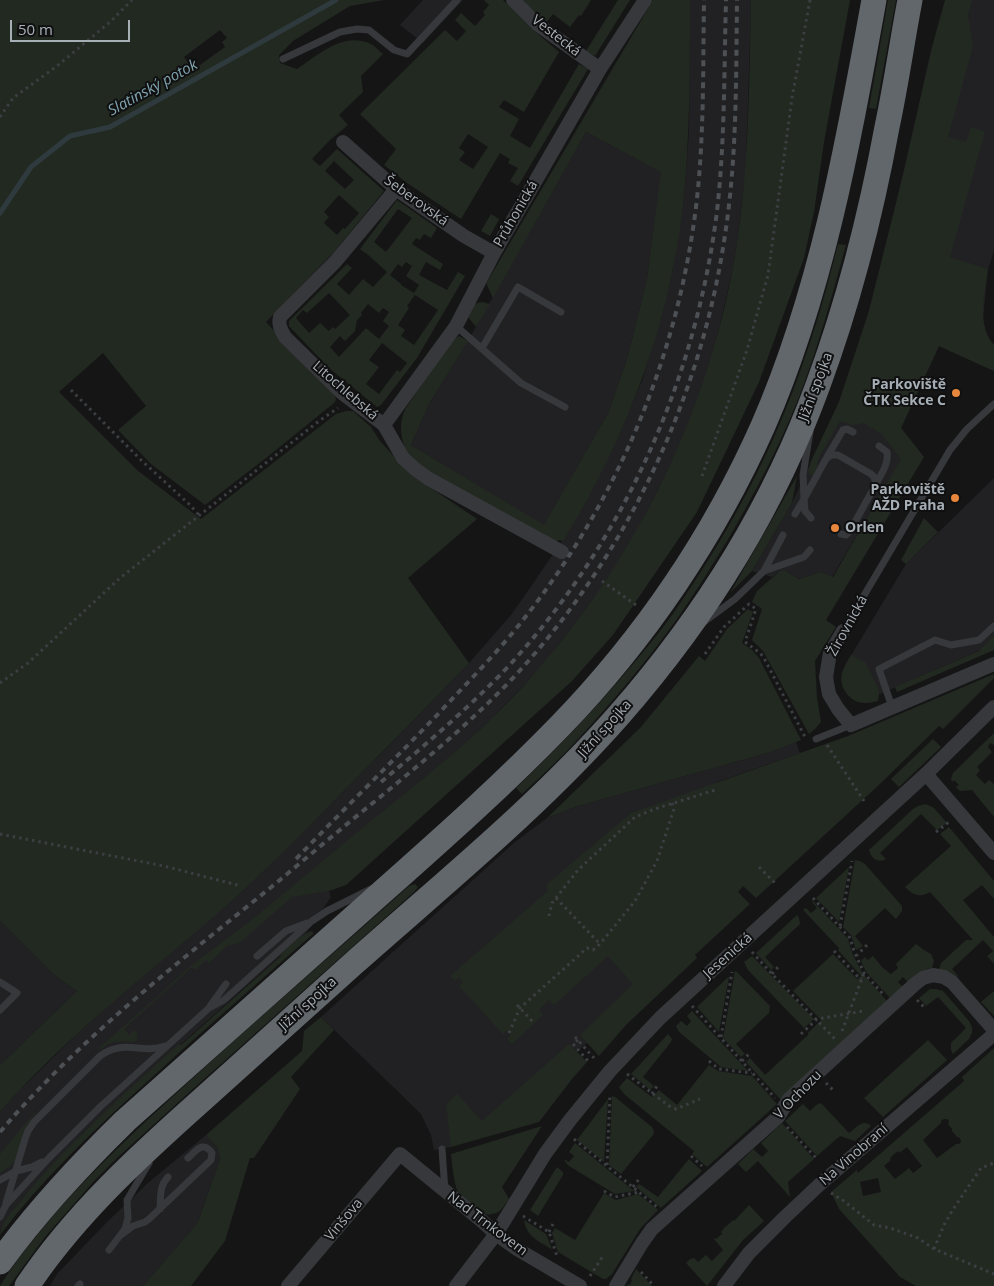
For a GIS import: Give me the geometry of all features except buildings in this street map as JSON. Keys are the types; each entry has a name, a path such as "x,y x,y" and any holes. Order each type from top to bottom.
{"highway":[{"path":"855,103 859,0"},
{"path":"0,1262 38,1213 104,1141 406,870 537,749 605,676 667,596 720,511 762,427 794,346 829,224 855,103 874,0"},
{"name":"Jižní spojka","path":"27,1286 56,1246 80,1218 170,1128 550,787 617,717 678,642 727,570 756,519 791,450 818,387 849,291 865,230 887,127 910,0"},
{"path":"895,81 914,27 927,0"}],"street":[{"name":"Vestecká","path":"513,0 537,24 600,70"},
{"name":"Průhonická","path":"384,425 456,326 494,253 600,70 645,0"},
{"name":"Šeberovská","path":"343,142 396,189 464,236 494,253"},
{"name":"Litochlebská","path":"396,189 335,262 280,317 281,330 342,393 384,425 403,458 414,469 562,552"},
{"name":"Žirovnická","path":"843,631 830,653 826,677 829,694 851,725"},
{"path":"851,725 994,664"},
{"name":"Jesenická","path":"456,1286 496,1234 545,1154 570,1120 641,1037 926,774 994,708"},
{"path":"926,774 994,853"},
{"name":"V Ochozu","path":"616,1286 652,1229 778,1116 789,1099 891,1002 923,978 933,974 944,977 952,982 994,1030"},
{"name":"Na Vinobraní","path":"724,1286 749,1253 784,1216 994,1034"},
{"name":"Nad Trnkovem","path":"400,1154 496,1234 517,1249 585,1281"},
{"name":"Vinšova","path":"288,1286 400,1154"}],"lane":[{"path":"283,59 340,32 357,29 370,30 394,50 407,54 457,0"},
{"path":"482,348 518,287 560,312"},
{"path":"456,326 521,383 566,407"},
{"path":"813,416 818,387"},
{"name":"Žirovnická","path":"843,631 950,450 963,433 994,404"},
{"path":"811,518 805,511 803,475 812,426"},
{"path":"795,514 843,430 847,429 853,432"},
{"path":"841,534 846,535 850,531 886,466 887,452 879,446"},
{"path":"826,459 831,454 838,455 871,474 876,480 876,484"},
{"path":"678,642 735,598 764,571 783,536"},
{"path":"764,571 804,557 810,550"},
{"path":"892,707 879,669 935,640 950,645 979,640 994,626"},
{"path":"816,739 851,725"},
{"path":"209,1008 224,1000 312,921 327,911 406,870"},
{"path":"257,956 286,932 312,921"},
{"path":"0,982 17,993 0,1010"},
{"path":"6,1205 49,1158 100,1107 209,1008 226,984"},
{"path":"0,1217 6,1205 25,1139 34,1122 100,1056 113,1048 158,1048 172,1042"},
{"path":"109,1250 127,1224 127,1200 130,1194 170,1128"},
{"path":"121,1235 133,1226 150,1219 211,1160 212,1153 207,1147 203,1146 188,1158"},
{"path":"442,1149 445,1191"},
{"path":"0,1180 16,1171 40,1164 49,1158"},
{"path":"160,1209 161,1187 168,1177"},
{"path":"128,1213 136,1223 140,1224"}],"path":[{"path":"0,116 13,98 57,66 110,22 132,0"},
{"path":"702,476 747,350 768,275 792,98 810,0"},
{"path":"71,390 199,515"},
{"path":"0,683 28,663 120,578 319,421 350,400"},
{"path":"602,581 636,605"},
{"path":"705,654 724,628 748,604 756,610 745,642 764,658 805,737 816,739"},
{"path":"826,743 864,801"},
{"path":"549,916 552,903 578,870 635,817 715,790"},
{"path":"509,1033 519,1006 587,948 593,950 600,944 635,901 657,861 674,809 672,803"},
{"path":"936,832 950,822"},
{"path":"0,834 164,866 241,886"},
{"path":"840,927 852,860"},
{"path":"759,867 776,884"},
{"path":"801,1034 817,1019 849,1014 891,1002 864,973 850,938 812,897"},
{"path":"556,898 600,944"},
{"path":"856,956 867,945"},
{"path":"834,951 862,979"},
{"path":"752,952 841,1045"},
{"path":"772,974 778,967"},
{"path":"721,1038 733,970"},
{"path":"841,1037 864,973"},
{"path":"916,998 925,1008"},
{"path":"519,1006 534,1023"},
{"path":"692,1006 779,1102"},
{"path":"589,1062 573,1044 576,1038 594,1058"},
{"path":"742,1061 749,1054"},
{"path":"709,1061 719,1069 752,1073"},
{"path":"627,1073 652,1094 676,1109 700,1099"},
{"path":"824,1081 834,1091"},
{"path":"652,1094 657,1086"},
{"path":"606,1166 610,1095"},
{"path":"782,1121 818,1160"},
{"path":"574,1139 659,1209"},
{"path":"691,1156 705,1168"},
{"path":"934,1249 952,1211 981,1168 994,1162"},
{"path":"633,1187 639,1179"},
{"path":"819,1185 844,1201 874,1225 890,1228 918,1238 934,1249 994,1274"},
{"path":"604,1191 616,1197 638,1192"},
{"path":"523,1216 549,1232 557,1256"},
{"path":"549,1232 553,1224"},
{"path":"585,1281 603,1256"},
{"path":"635,1266 654,1286"}],"shaded area":[{"path":"0,0 384,0 350,6 293,41 279,55 280,63 297,69 332,46 351,40 371,44 383,54 361,76 363,92 339,115 348,125 312,159 320,166 337,149 384,191 334,252 266,322 335,395 336,400 334,403 205,505 151,464 118,430 146,406 103,353 59,392 137,470 201,519 336,414 353,411 371,427 380,441 410,474 477,519 408,578 469,663 258,877 84,1028 0,1112 0,1065 77,991 54,975 0,921","holes":["220,30 227,38 222,42 225,47 193,70 184,57","334,161 354,180 345,189 325,171","339,195 359,213 337,235 324,223 329,217 324,212"]},
{"path":"423,0 463,0 423,43 400,25"},
{"path":"484,0 503,0 559,52 524,112 504,100 499,107 519,119 510,136 530,148 579,64 588,69 518,186 510,181 518,168 508,163 510,159 500,153 461,219 407,183 384,165 396,149 360,114 445,30 457,41 466,31 455,20 461,13 475,26 485,15 483,12 489,5","holes":["468,134 488,147 473,169 459,160 465,152 459,148"]},
{"path":"522,0 591,0 581,16 579,15 570,27 553,14 546,23"},
{"path":"618,0 630,0 595,56 586,51"},
{"path":"653,0 690,0 690,70 685,186 671,279 645,370 628,415 609,458 587,500 563,541 559,540 555,543 417,466 403,443 401,433 402,418 406,408 451,341 459,336 468,341 429,404 411,445 544,525 608,413 627,359 647,279 661,172 586,132 493,298 487,282"},
{"path":"690,0 751,0 745,177 733,268 713,352 683,437 635,535 604,584 546,661 491,719 450,757 291,889 329,891 331,897 307,932 84,1132 14,1209 0,1231 0,1112 73,1038 109,1005 235,898 267,868 469,663 511,615 568,532 594,487 621,431 643,378 672,273 685,187 689,131"},
{"path":"751,0 850,0 824,142 814,212 804,258 759,382 697,512 613,635 572,681 346,885 329,891 292,897 239,943 227,946 209,963 206,960 195,970 192,967 124,1029 129,1035 134,1030 138,1034 136,1036 138,1039 134,1042 121,1041 101,1049 99,1048 192,965 267,907 424,778 487,723 526,683 564,638 599,590 630,541 658,489 683,436 703,381 720,325 733,267 745,167 749,100"},
{"path":"888,0 896,0 876,109 869,108"},
{"path":"945,0 972,0 968,15 973,46 948,137 966,142 971,127 985,132 950,257 988,269 983,318 988,337 994,345 994,371 939,346 901,428 924,457 826,620 836,627 815,661 817,698 821,722 809,734 763,651 752,640 762,609 752,602 757,591 780,571 786,571 799,579 821,572 833,577 901,459 882,434 863,423 852,425 840,421 818,459 816,472 814,475 810,475 808,471 839,402 869,311"},
{"path":"954,0 994,0 994,251 988,269 983,319 987,338 994,345 994,371 939,346 901,428 912,442 832,577 821,572 799,579 788,572 780,571 772,577 752,571 792,503 839,402 869,311 895,209 932,47"},
{"path":"586,132 662,172 647,279 627,359 608,413 544,526 411,445 429,404 476,327"},
{"path":"397,200 437,228 431,238 424,234 420,240 416,238 412,244 443,264 440,270 426,262 419,275 447,290 458,272 465,276 417,358 381,405 377,407 329,368 289,326 289,321 347,264 352,268 337,284 349,295 363,279 373,287 387,272 360,249","holes":["398,209 412,218 386,252 374,242","406,262 412,266 406,276 419,285 414,293 390,275 398,264 402,267","329,293 350,315 335,329 333,327 329,331 320,323 309,333 296,318 303,310 307,313","415,295 438,310 414,345 401,336 405,330 398,325 409,308 407,306","368,304 379,313 383,308 389,312 383,321 389,326 379,339 366,328 339,357 330,347 340,336 345,341 355,331 357,320 362,315 361,313","382,343 407,363 400,372 397,370 379,394 366,384 379,367 369,360"]},
{"path":"491,214 499,219 490,236 481,231"},
{"path":"838,244 846,245 806,378 776,450 730,536 684,609 642,665 572,745 522,794 516,788 591,712 663,628 716,548 749,488 779,427 818,319"},
{"path":"482,302 490,304 476,327 468,317 474,304"},
{"path":"797,476 792,503 752,571 730,593"},
{"path":"994,478 994,644 871,698 846,664 906,564"},
{"path":"924,518 938,532 906,564 901,560"},
{"path":"748,609 753,612 742,643 759,658 801,740 771,752 578,806 547,818 641,727 699,656 705,661 727,629"},
{"path":"994,636 994,650 897,692 895,687 979,651"},
{"path":"851,655 865,662 878,688 878,701 860,703 851,698 844,689 841,679 842,673"},
{"path":"994,674 994,678 943,729 939,726 881,783 756,898 743,886 738,892 750,904 695,955 697,958 626,1025 599,1056 580,1035 633,984 608,956 554,1005 549,1000 539,1010 543,1015 512,1044 507,1039 511,1035 507,1031 503,1034 459,986 463,982 459,977 455,981 450,976 548,891 546,885 631,813 848,736"},
{"path":"994,733 994,745 990,743 988,747 992,752 977,767 980,770 976,775 985,784 989,780 994,784 994,817 972,790 960,791 956,787 959,785 954,780 952,782 951,779 953,773"},
{"path":"933,739 941,747 899,787 891,779"},
{"path":"796,742 800,753 717,782 647,985 565,1064 477,1139 434,1150 431,1135 421,1114 321,1017 515,842 547,818 578,806 771,752"},
{"path":"926,804 934,808 947,823 937,830 921,814 880,853 886,859 880,861 873,858 869,850 913,809"},
{"path":"949,827 994,881 994,899 982,885 963,900 994,937 994,964 987,956 993,951 983,940 952,969 959,977 939,970 941,963 966,940 973,940 930,892 916,895 905,887 951,846 940,834"},
{"path":"855,860 865,864 902,906 902,911 896,919 885,908 855,936 863,946 856,950 851,935 843,927"},
{"path":"849,867 839,922 816,898"},
{"path":"415,884 418,887 414,892 118,1157 94,1181 45,1237 9,1286 0,1286 18,1259 52,1217 115,1151 266,1012 409,886"},
{"path":"813,901 848,939 853,955 863,974 887,1001 781,1100 746,1062 750,1058 765,1075 808,1035 821,1020 793,991 833,954 857,979 861,976 838,950 839,948 803,910 806,908 811,913 817,908"},
{"path":"797,915 800,924 765,957 774,967 771,970 756,953"},
{"path":"0,921 54,975 77,991 0,1065"},
{"path":"312,931 313,934 89,1136 34,1194 0,1235 4,1222 16,1206 37,1181 96,1120 179,1044 181,1045 281,956 280,954 291,944"},
{"path":"916,944 931,954 934,961 932,968 927,969 908,982 903,977 898,982 903,987 890,998 866,972 861,961 865,957 868,960 873,956 891,974 898,968 896,964"},
{"path":"752,956 814,1019 804,1028 748,970 744,962"},
{"path":"735,971 770,1006 769,1013 736,1044 745,1054 741,1057 723,1038"},
{"path":"729,977 719,1032 697,1007"},
{"path":"930,989 943,991 972,1027 969,1039 953,1054 951,1043 966,1028 938,997 926,1006 919,998"},
{"path":"994,991 994,1016 981,1002"},
{"path":"692,1011 748,1071 721,1067 679,1032 676,1026 681,1021 687,1026 691,1021 687,1016"},
{"path":"321,1017 334,1030 291,1077 300,1089 254,1158 250,1158 225,1241 191,1286 143,1286 198,1222 220,1159 217,1147 206,1135 302,1051 304,1031"},
{"path":"668,1034 672,1039 671,1042 643,1077 654,1086 650,1090 631,1074"},
{"path":"928,1040 947,1060 883,1117 864,1098"},
{"path":"569,1044 587,1062 539,1122 451,1147 446,1104 457,1094 482,1121"},
{"path":"994,1048 994,1286 916,1286 900,1277 839,1209 831,1192 857,1170 858,1173 964,1081 962,1077","holes":["944,1119 949,1121 948,1124 957,1137 960,1138 961,1142 937,1158 923,1140","907,1147 922,1166 913,1173 909,1168 895,1179 884,1166 898,1151 899,1153","878,1178 881,1192 863,1196 860,1182"]},
{"path":"709,1065 718,1071 752,1076 777,1104 707,1167 692,1154 694,1151 624,1094 619,1087 627,1078 652,1097 659,1090 677,1105"},
{"path":"612,1096 652,1127 654,1131 653,1135 621,1174 609,1165"},
{"path":"608,1099 604,1162 577,1140"},
{"path":"821,1103 849,1133 862,1123 871,1126 855,1141 840,1136 817,1156 785,1121 803,1104 810,1111"},
{"path":"36,1111 27,1126 16,1159 0,1173 0,1154"},
{"path":"782,1123 814,1159 788,1182 790,1197 758,1161 746,1172 738,1164 753,1149 762,1157 768,1151 761,1143"},
{"path":"542,1126 502,1187 509,1199 502,1209 496,1213 484,1214 468,1206 457,1188 453,1174 451,1154"},
{"path":"206,1135 217,1147 220,1159 198,1222 143,1286 50,1286 57,1274 108,1221 149,1182"},
{"path":"575,1143 634,1191 615,1194 569,1166 564,1159 569,1162 574,1156 569,1152"},
{"path":"689,1159 702,1171 661,1208 636,1187 639,1184 658,1197"},
{"path":"557,1167 563,1172 563,1175 538,1216 530,1210"},
{"path":"604,1193 616,1200 638,1194 658,1210 640,1229 612,1274 606,1279 558,1252 552,1233 555,1228 575,1240"},
{"path":"749,1205 764,1221 743,1240 707,1286 686,1263 694,1258 698,1262 706,1255 712,1261 723,1250 714,1239 722,1234 723,1229 734,1221"},
{"path":"524,1220 546,1234 552,1249 530,1234"},
{"path":"636,1269 652,1286 627,1286 628,1284 630,1285"}],"waterway":[{"name":"Slatinský potok","path":"0,213 31,167 70,136 110,127 336,0"}],"railway":[{"path":"296,859 439,713 519,625 555,577 587,527 615,474 640,420 661,364 677,307 690,248 698,189 701,142 704,0"},
{"path":"381,782 489,686 546,622 584,570 618,515 647,458 671,398 691,337 707,274 717,211 722,158 726,0"},
{"path":"0,1132 63,1065 132,1002 413,769 480,710 512,679 553,632 590,581 623,528 652,473 677,415 698,356 714,296 725,235 732,176 737,0"}],"place":[{"name":"Parkoviště ČTK Sekce C","path":"956,393"},
{"name":"Parkoviště AŽD Praha","path":"955,498"},
{"name":"Orlen","path":"835,528"}]}
